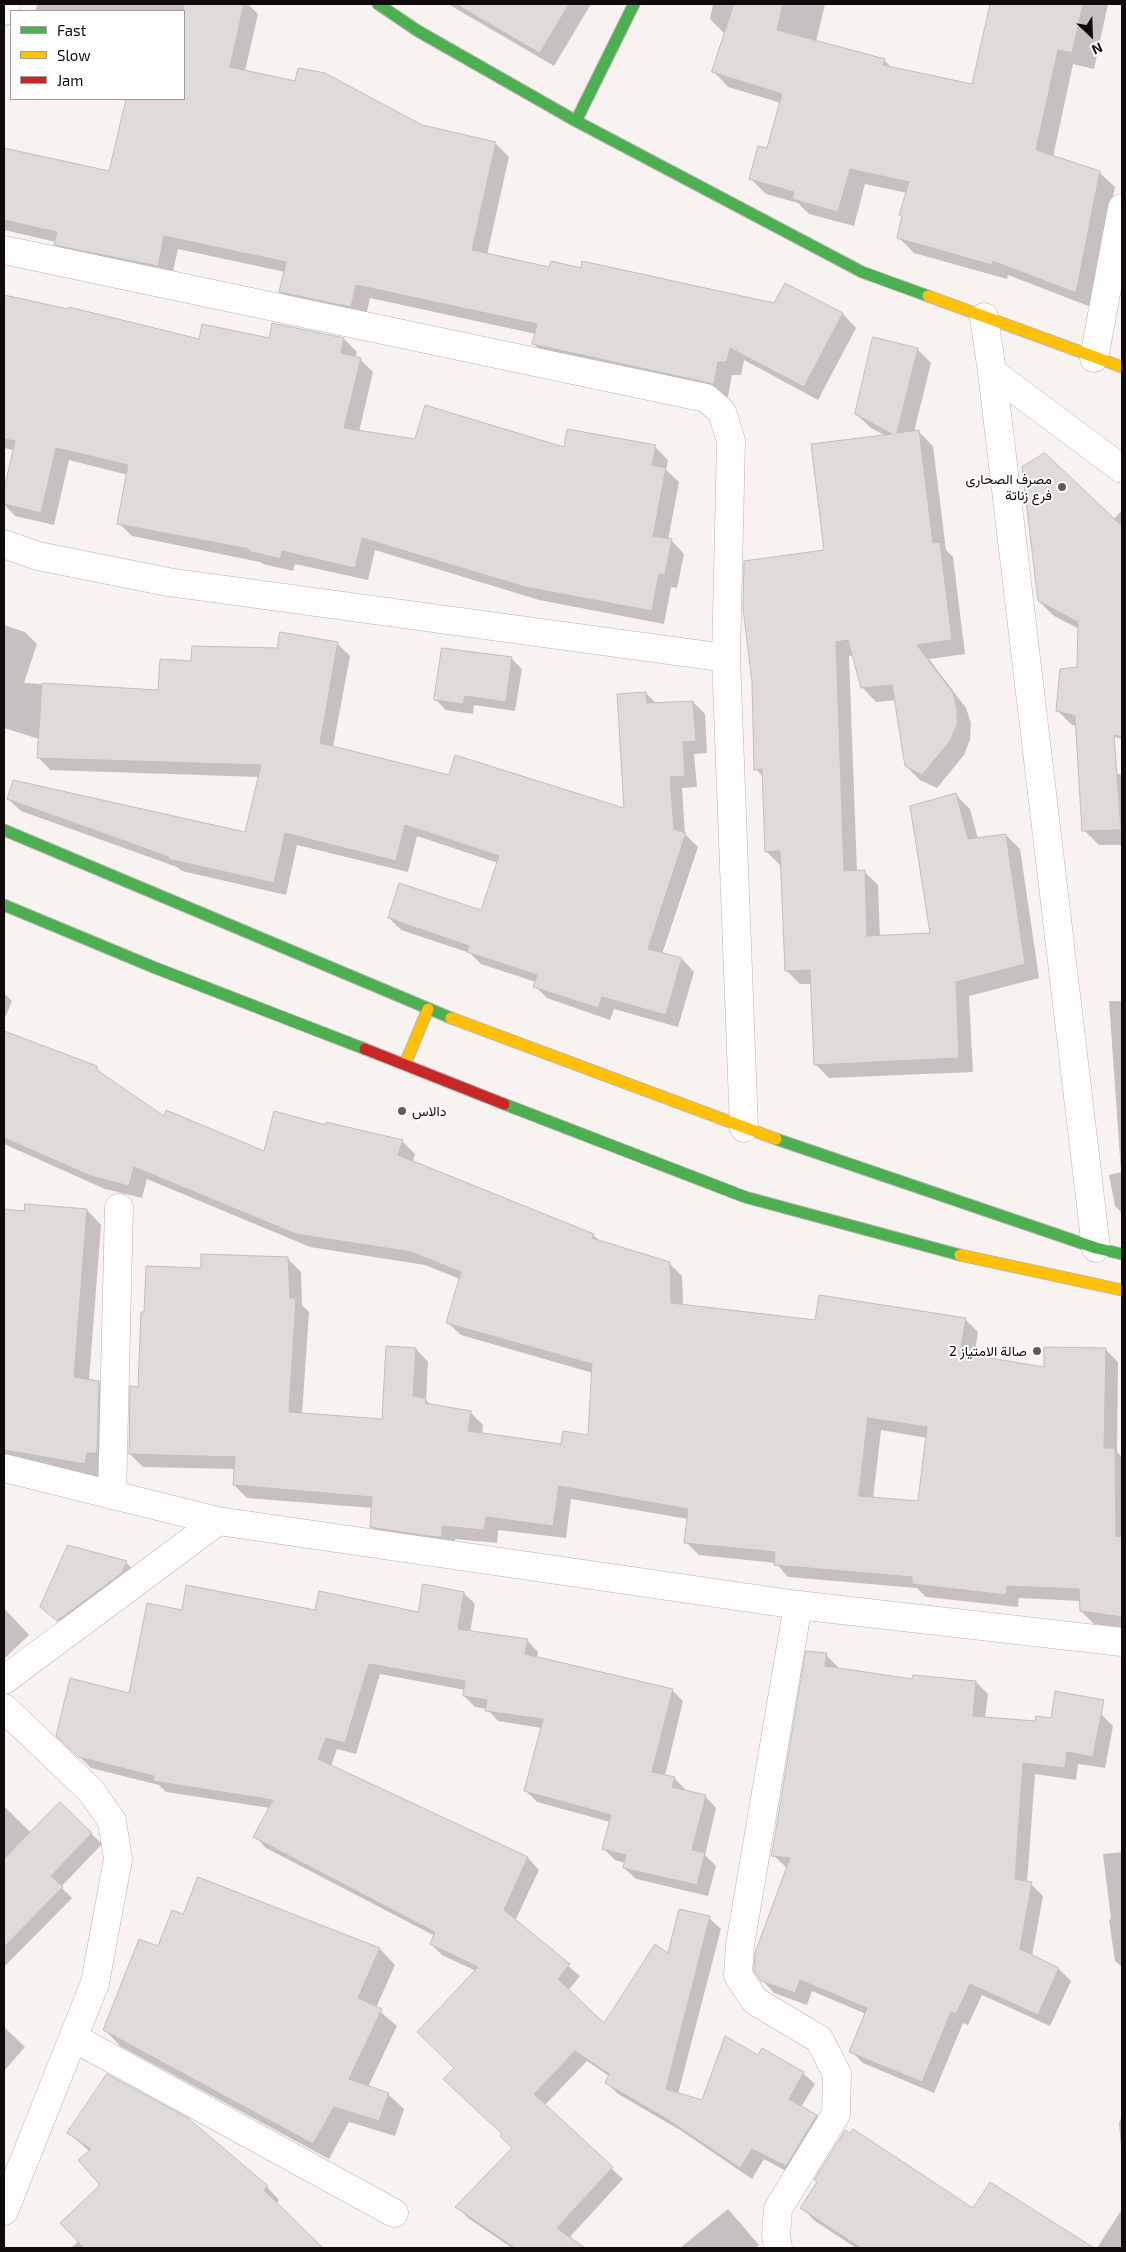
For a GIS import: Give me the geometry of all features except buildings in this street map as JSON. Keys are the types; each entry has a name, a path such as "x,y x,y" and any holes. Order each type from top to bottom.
{"main road":[{"path":"378,4 418,30 576,121 862,272 1094,358 1122,366"},
{"path":"576,121 634,4"},
{"path":"4,830 428,1008 744,1128 1109,1251"},
{"path":"4,905 153,967 745,1197 989,1263 1122,1290"},
{"path":"405,1064 428,1008"}],"street":[{"path":"4,11 6,4"},
{"path":"1094,358 1122,208"},
{"path":"4,250 706,398 722,412 731,441 726,658 744,1128"},
{"path":"984,317 1109,1251"},
{"path":"992,372 1122,469"},
{"path":"4,544 38,556 168,582 726,658"},
{"path":"112,1495 119,1208"},
{"path":"4,1468 218,1521 798,1604 1122,1642"},
{"path":"4,1680 218,1521"},
{"path":"778,2248 776,2235 778,2209 836,2114 837,2074 819,2039 755,2001 738,1975 740,1944 798,1604"},
{"path":"4,1708 91,1791 112,1821 118,1859 95,1983 4,2211"},
{"path":"74,2038 394,2213"}],"traffic: fast":[{"path":"378,4 418,31 576,121 862,272 928,296"},
{"path":"576,121 634,4"},
{"path":"4,830 451,1018"},
{"path":"4,905 153,967 365,1049"},
{"path":"504,1104 745,1197 960,1255"},
{"path":"776,1139 1096,1248 1122,1254"}],"traffic: slow":[{"path":"928,296 1122,367"},
{"path":"405,1064 428,1009"},
{"path":"451,1018 776,1139"},
{"path":"960,1255 1122,1290"}],"traffic: jam":[{"path":"365,1049 504,1104"}],"place":[{"name":"مصرف الصحارى فرع زناتة","path":"1062,487"},
{"name":"دالاس","path":"402,1111"},
{"name":"صالة الامتياز 2","path":"1037,1351"}]}
